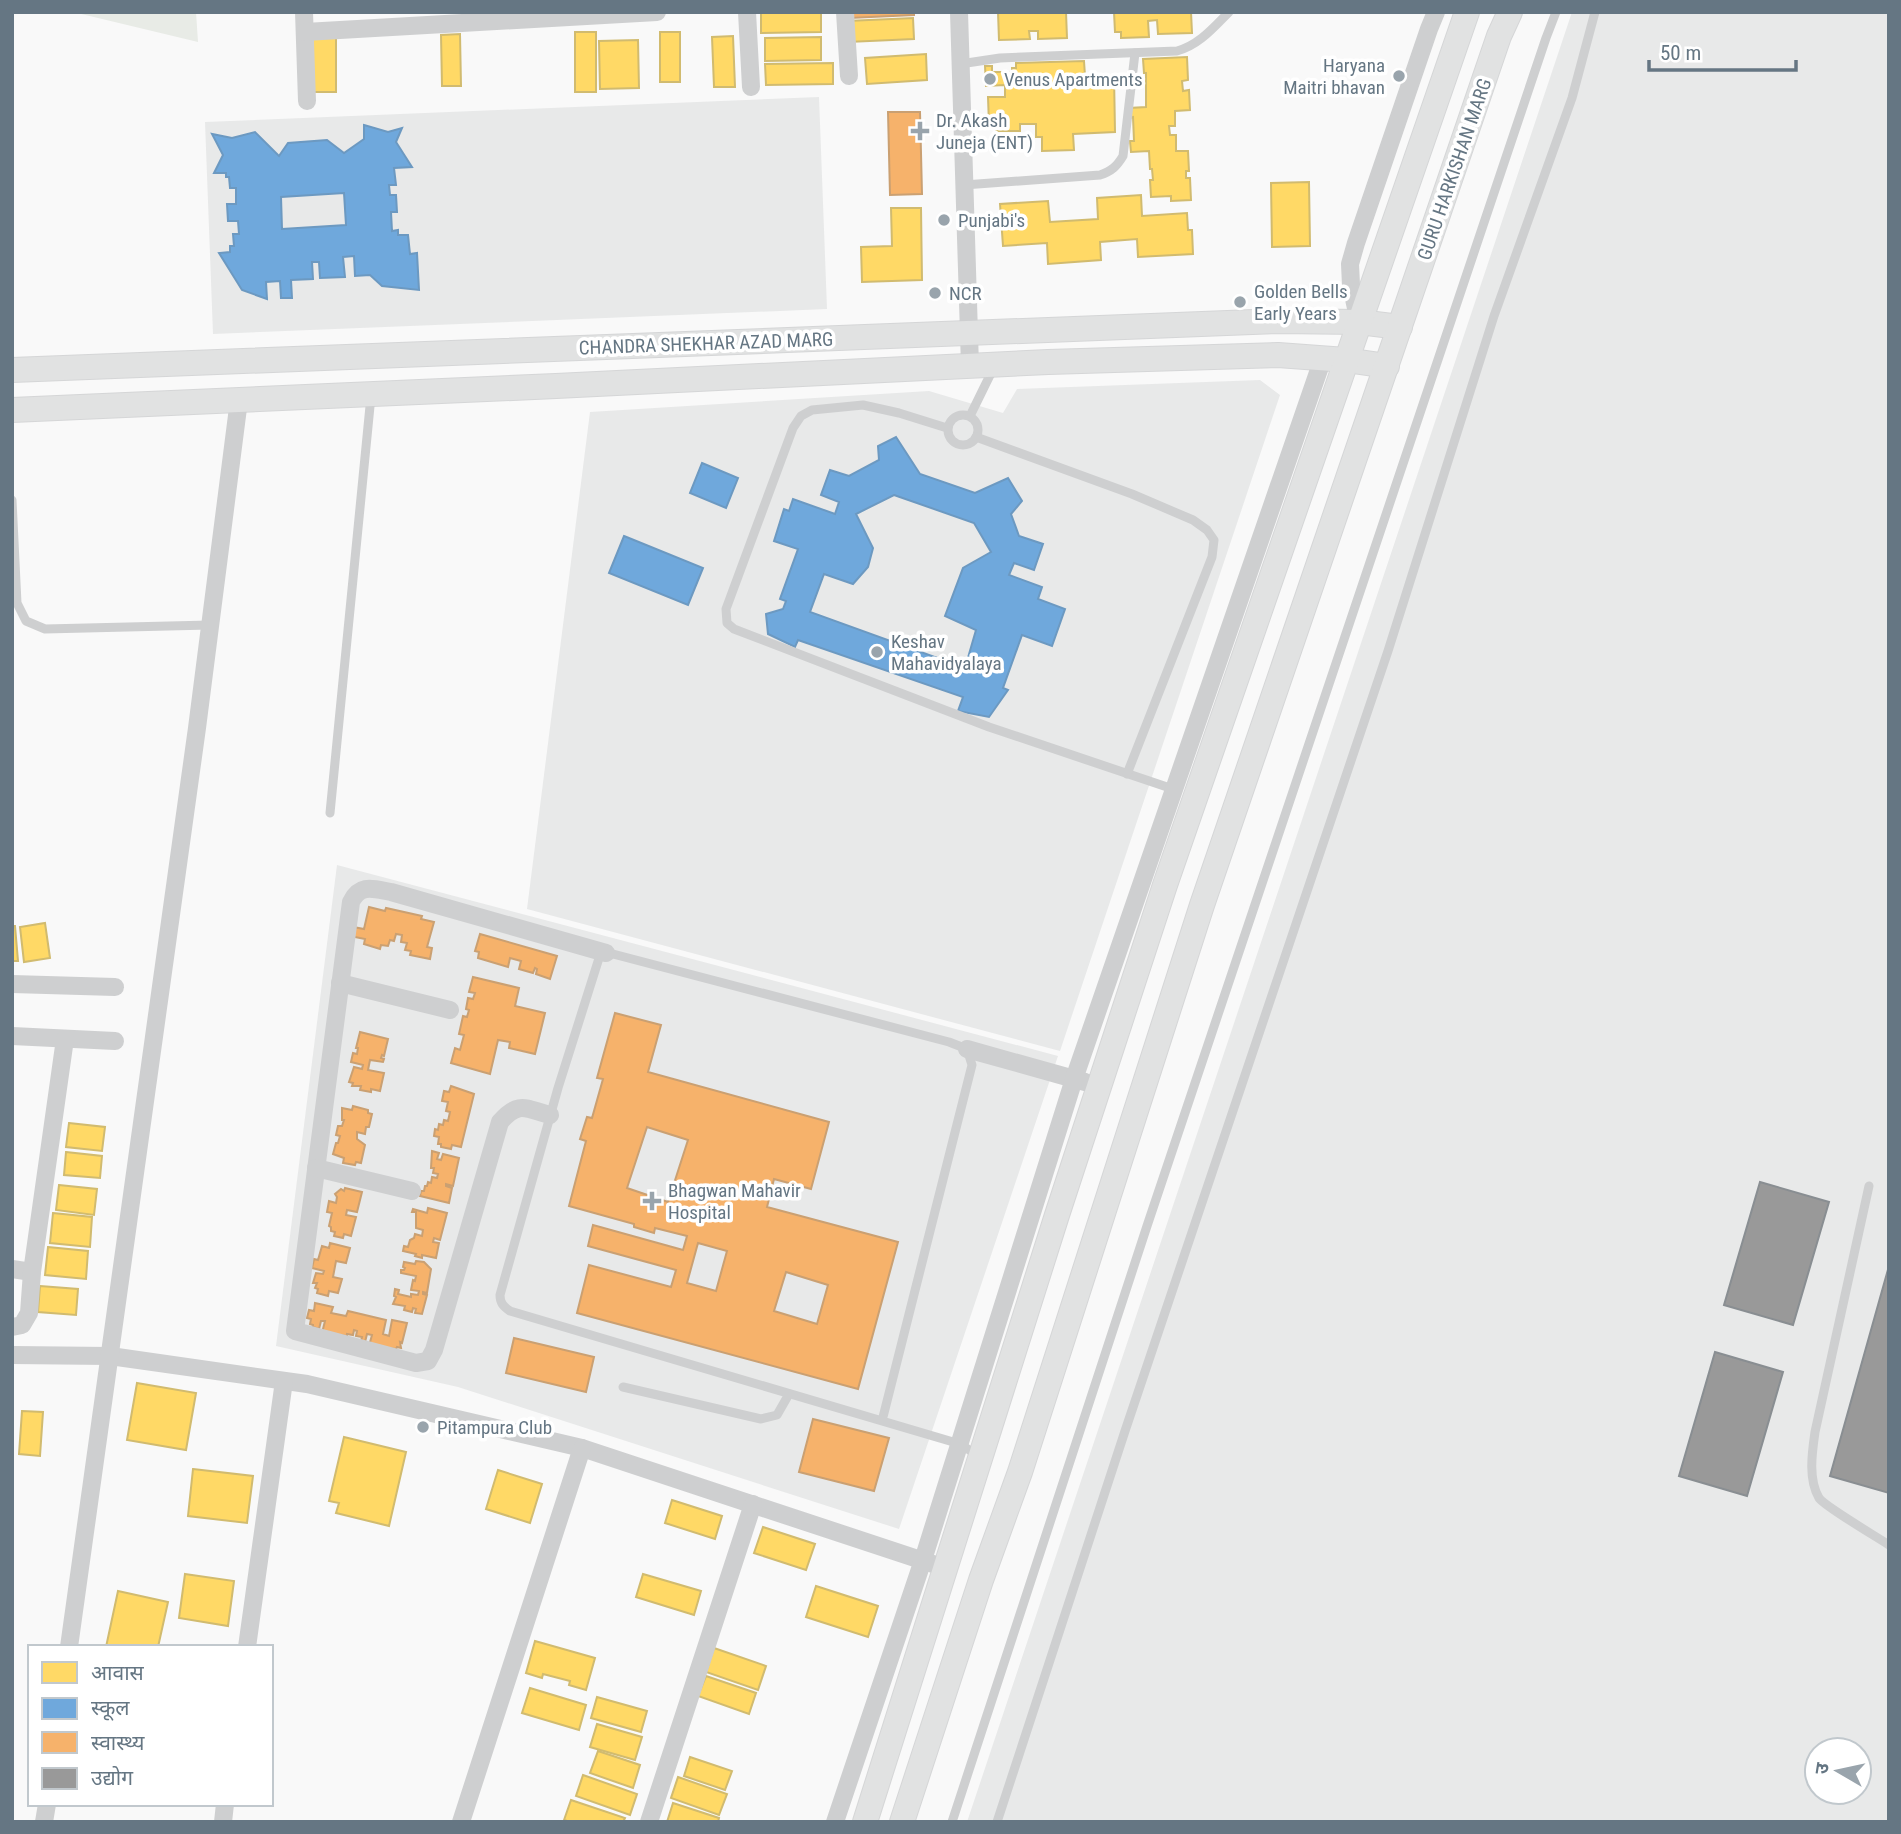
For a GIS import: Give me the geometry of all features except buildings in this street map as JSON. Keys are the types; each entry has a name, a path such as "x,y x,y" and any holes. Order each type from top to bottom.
{"main road":[{"name":"GURU HARKISHAN MARG","path":"865,1822 934,1564 981,1458 1165,885 1185,794 1334,359 1359,321 1467,12"},
{"name":"GURU HARKISHAN MARG","path":"902,1822 977,1592 1020,1472 1202,905 1499,36 1510,12"},
{"name":"CHANDRA SHEKHAR AZAD MARG","path":"12,370 1278,321 1359,321 1400,327"},
{"name":"CHANDRA SHEKHAR AZAD MARG","path":"12,410 970,366 1278,355 1387,366"},
{"path":"981,1458 1020,1472"}],"street":[{"path":"304,12 307,101"},
{"path":"305,32 657,12"},
{"path":"747,12 751,87"},
{"path":"845,12 849,76"},
{"path":"959,12 970,366"},
{"path":"1359,321 1351,285 1350,264 1436,12"},
{"path":"69,1645 239,400"},
{"path":"835,1822 934,1564 960,1444 1074,1079 1185,794"},
{"path":"550,1115 519,1107 509,1111 500,1122 434,1350 428,1361 416,1363 295,1331 351,902 355,894 369,888 391,892 606,953"},
{"path":"340,983 450,1010"},
{"path":"12,984 115,987"},
{"path":"12,1036 115,1041"},
{"path":"65,1039 32,1272 29,1313 17,1326 15,1355 110,1356 307,1384 582,1448 934,1564"},
{"path":"967,1049 1100,1086"},
{"path":"316,1168 412,1191"},
{"path":"12,1269 32,1272"},
{"path":"247,1645 284,1381"},
{"path":"461,1822 582,1448"},
{"path":"649,1822 753,1504"}],"lane":[{"path":"961,64 1000,58 1177,51 1202,39 1229,12"},
{"path":"952,1822 1147,1226 1556,12"},
{"path":"997,1822 1125,1431 1384,665 1494,316 1572,98 1595,12"},
{"path":"964,185 1100,175 1117,166 1122,156 1135,53"},
{"path":"971,416 995,365"},
{"path":"330,813 371,394"},
{"path":"947,428 863,405 812,410 802,416 793,428 726,609 727,623 733,629 989,727 1185,794"},
{"path":"966,414 977,423 978,433 968,444 958,445 950,438 947,428 956,416 966,414"},
{"path":"976,438 1132,494 1193,520 1207,530 1214,540 1212,557 1127,774"},
{"path":"12,500 17,603 26,621 45,629 210,625"},
{"path":"882,1421 972,1065 967,1049 613,954 600,955 550,1115 500,1295 503,1307 509,1311 789,1394 960,1444 981,1458"},
{"path":"1869,1186 1815,1432 1813,1480 1820,1500 1889,1545"},
{"path":"623,1387 761,1419 777,1415 789,1394"}],"shaded area":[{"path":"73,12 196,12 198,42"},
{"path":"1572,12 1889,12 1889,1822 967,1822"},
{"path":"819,97 827,309 213,334 205,122"},
{"name":"Keshav Mahavidyalaya","path":"1260,380 1280,395 1060,1051 527,909 590,412 929,391 1003,413 1017,389"},
{"name":"Bhagwan Mahavir Hospital","path":"337,865 1058,1056 899,1529 458,1387 276,1346"}],"place":[{"name":"Haryana Maitri bhavan","path":"1399,76"},
{"name":"Venus Apartments","path":"990,79"},
{"name":"Dr. Akash Juneja (ENT)","path":"920,131"},
{"name":"Punjabi's","path":"944,220"},
{"name":"NCR","path":"935,293"},
{"name":"Golden Bells Early Years","path":"1240,302"},
{"name":"Keshav Mahavidyalaya","path":"877,652"},
{"name":"Bhagwan Mahavir Hospital","path":"652,1201"},
{"name":"Pitampura Club","path":"423,1427"}]}
